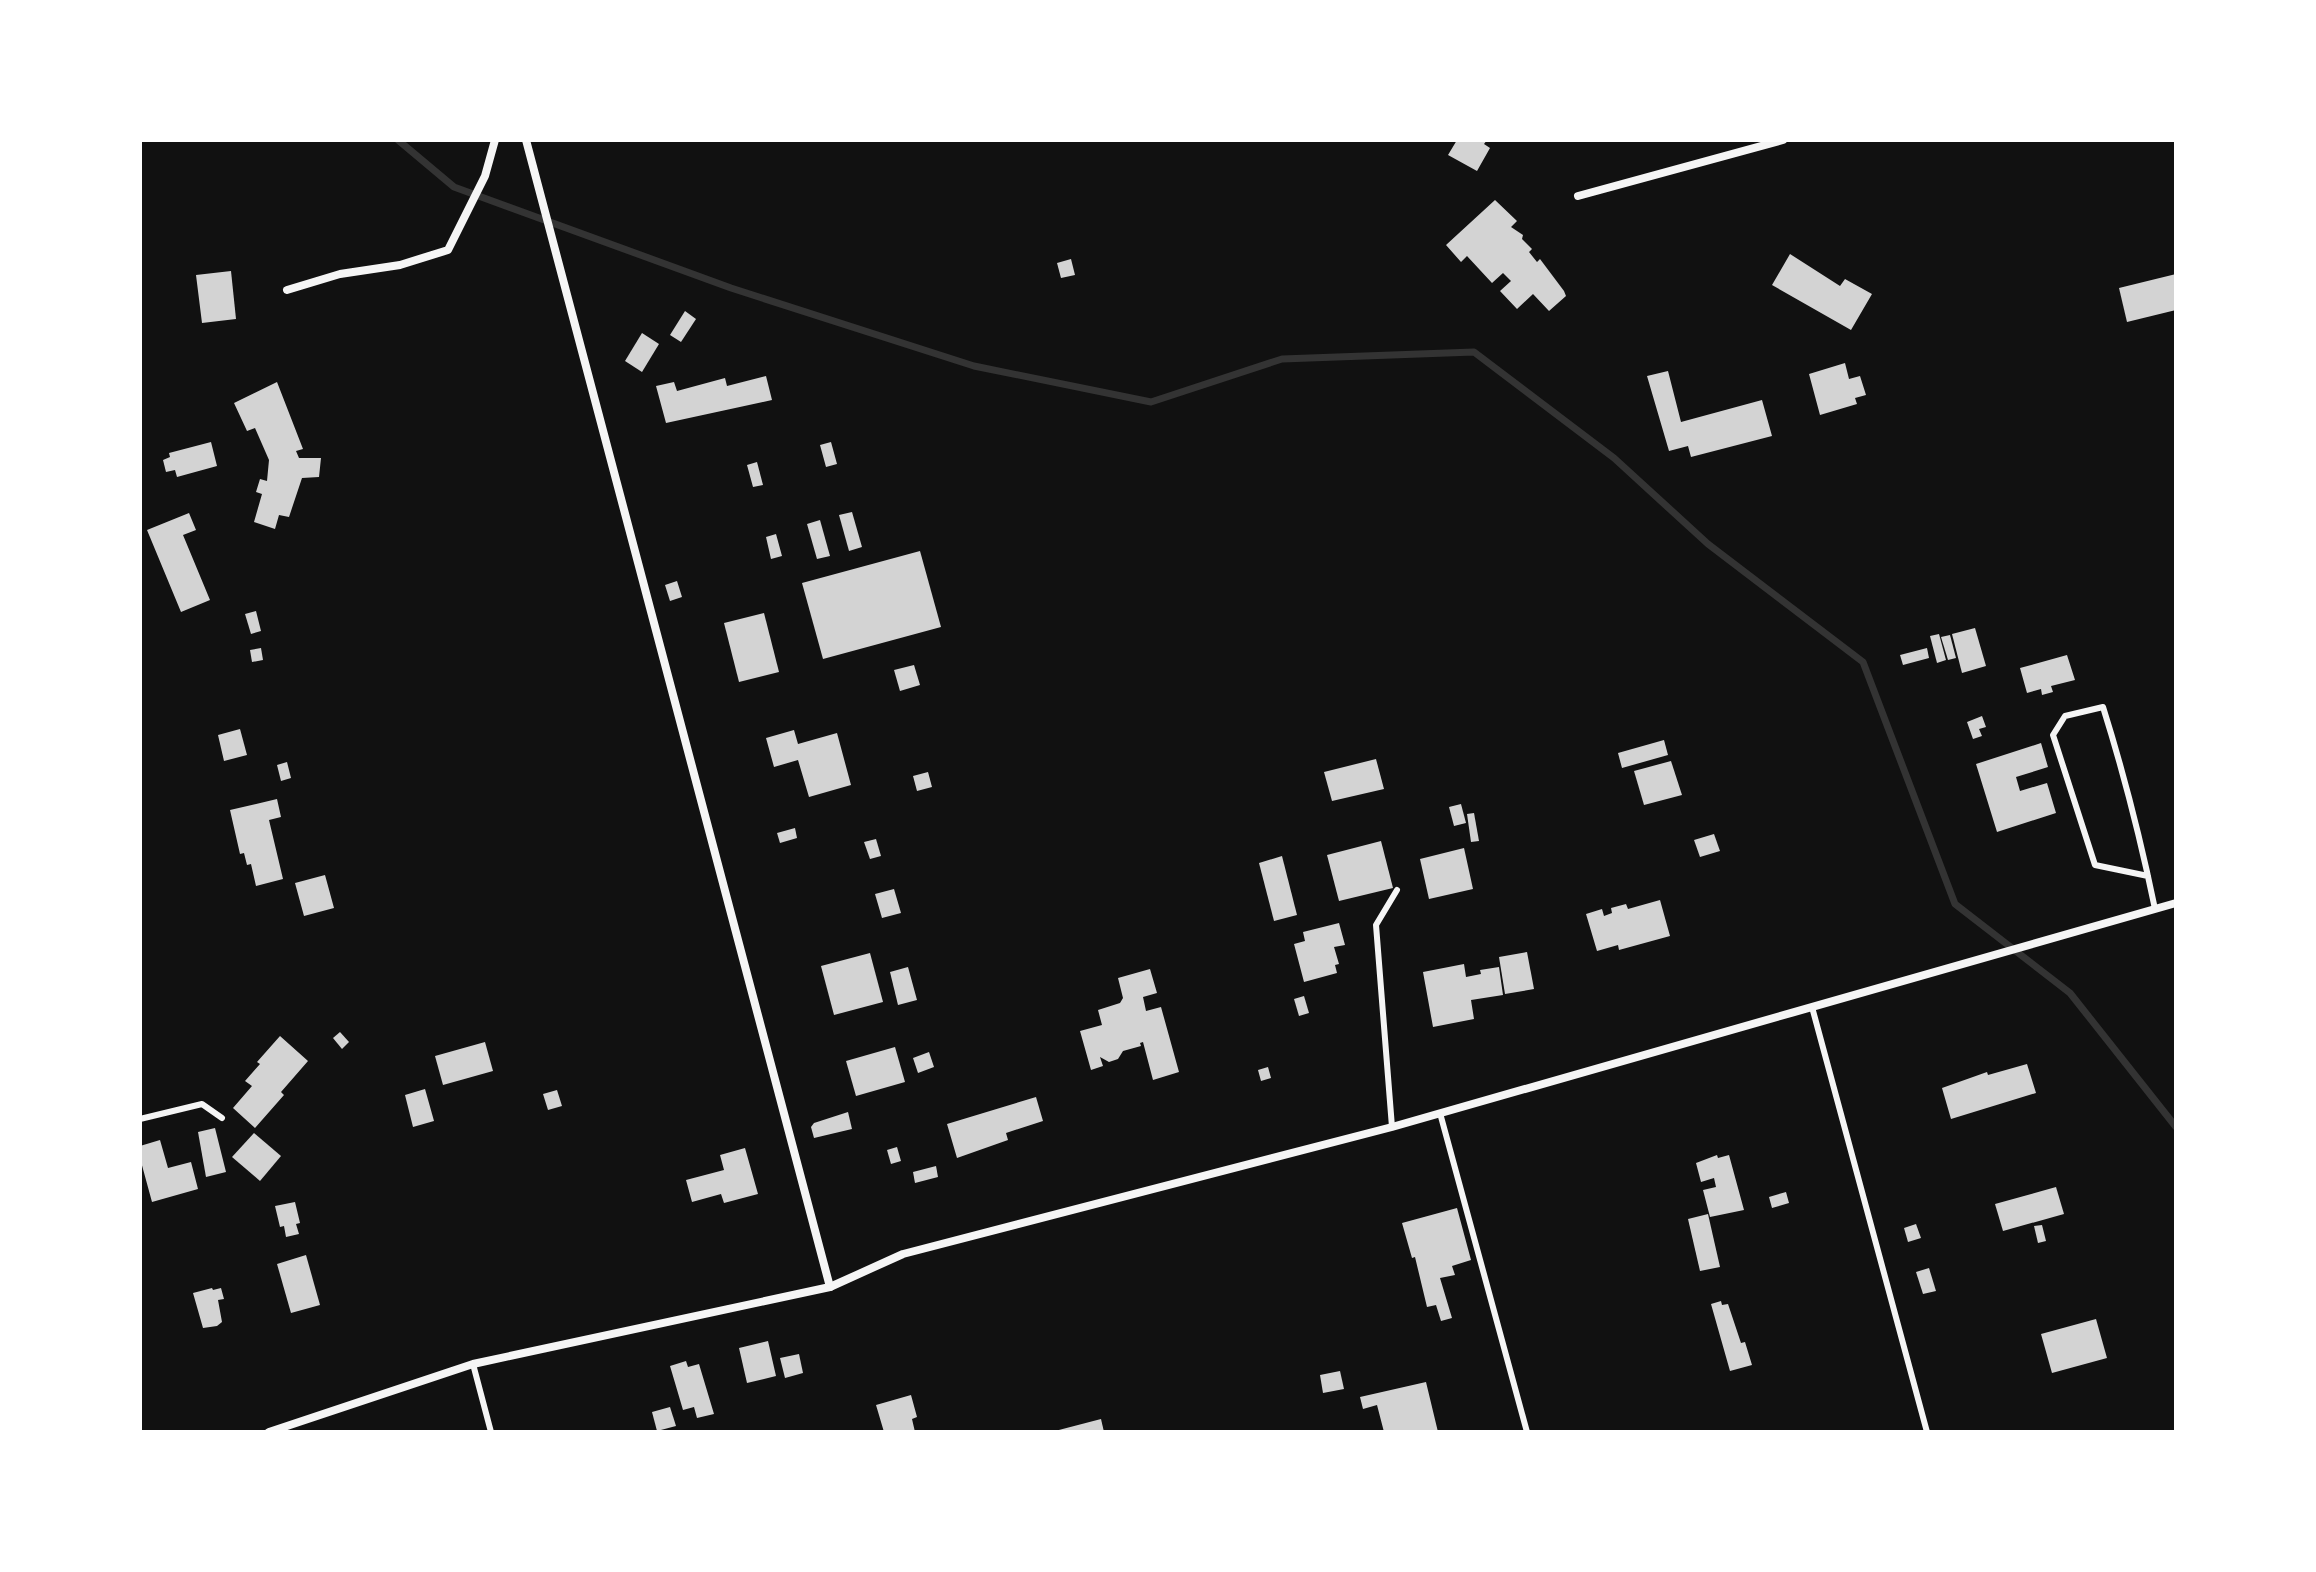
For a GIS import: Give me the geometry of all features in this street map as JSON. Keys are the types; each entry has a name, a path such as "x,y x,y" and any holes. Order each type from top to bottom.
{"street":[{"path":"287,290 340,274 400,265 448,250 485,176 495,140"},
{"path":"526,140 830,1287"},
{"path":"1578,196 1783,140"},
{"path":"269,1432 473,1364 830,1287 903,1254 1392,1127 2176,903"}],"lane":[{"path":"2148,876 2095,865 2053,735 2065,716 2103,707 2129,793 2148,876 2155,909"},
{"path":"1392,1127 1376,925 1397,890"},
{"path":"1812,1007 1927,1432"},
{"path":"140,1119 202,1104 222,1118"},
{"path":"1440,1113 1527,1432"},
{"path":"473,1364 491,1432"}],"building":[{"path":"1457,140 1487,140 1484,144 1490,148 1477,171 1448,155"},
{"path":"1495,200 1517,221 1511,227 1523,235 1522,239 1532,249 1529,252 1537,262 1540,259 1564,291 1566,296 1549,311 1533,294 1517,309 1500,291 1511,281 1503,273 1492,283 1467,256 1461,262 1446,245"},
{"path":"1790,254 1840,286 1845,279 1872,294 1851,330 1772,285"},
{"path":"1071,259 1075,275 1061,278 1057,263"},
{"path":"231,271 236,319 202,323 196,275"},
{"path":"2176,274 2176,310 2127,322 2119,288"},
{"path":"685,311 696,319 681,342 670,335"},
{"path":"642,333 659,344 642,372 625,361"},
{"path":"1845,363 1849,379 1860,376 1866,395 1855,398 1857,404 1820,415 1809,374"},
{"path":"1668,371 1681,422 1762,400 1772,436 1691,457 1688,446 1669,451 1647,376"},
{"path":"766,376 772,400 666,423 656,386 674,382 677,391 725,378 727,386"},
{"path":"277,382 303,449 296,451 299,458 321,458 319,477 302,478 289,517 279,515 275,529 254,522 262,494 256,492 260,479 267,481 269,460 255,428 247,431 234,403"},
{"path":"211,442 217,466 177,477 175,470 166,472 163,460 170,457 169,453"},
{"path":"831,442 837,464 826,467 820,445"},
{"path":"757,462 763,485 753,487 747,465"},
{"path":"852,512 862,547 849,551 839,515"},
{"path":"189,513 196,530 183,535 210,600 181,612 147,530"},
{"path":"820,520 830,556 817,559 807,524"},
{"path":"776,534 782,556 771,559 766,537"},
{"path":"920,551 941,627 823,659 802,583"},
{"path":"677,581 682,597 670,601 665,585"},
{"path":"256,611 261,631 251,634 245,614"},
{"path":"764,613 779,672 739,682 724,623"},
{"path":"1975,628 1986,666 1962,673 1952,634"},
{"path":"1939,634 1946,660 1937,663 1930,636"},
{"path":"1950,635 1956,658 1948,660 1941,637"},
{"path":"261,648 263,660 252,662 250,650"},
{"path":"1927,648 1929,658 1903,665 1900,655"},
{"path":"2067,655 2075,680 2051,686 2053,692 2042,695 2041,689 2027,693 2020,668"},
{"path":"914,665 920,685 900,691 894,670"},
{"path":"1982,716 1986,727 1979,729 1982,736 1973,739 1967,722"},
{"path":"240,729 247,755 224,761 218,735"},
{"path":"794,730 798,744 837,733 851,785 809,797 798,760 774,767 766,738"},
{"path":"1664,740 1668,755 1622,768 1618,753"},
{"path":"2041,743 2048,767 2016,777 2020,791 2047,783 2056,813 1997,832 1976,764"},
{"path":"1376,759 1384,789 1332,801 1324,772"},
{"path":"1671,761 1682,795 1644,805 1634,771"},
{"path":"287,762 291,778 281,781 277,765"},
{"path":"928,772 932,787 917,791 913,776"},
{"path":"277,799 281,817 269,820 283,879 256,886 251,864 247,865 244,853 240,854 230,810"},
{"path":"1461,804 1466,823 1454,826 1449,807"},
{"path":"1474,813 1479,841 1471,842 1467,814"},
{"path":"795,828 797,838 780,843 777,833"},
{"path":"1714,834 1720,851 1700,857 1694,840"},
{"path":"876,839 881,856 870,859 864,842"},
{"path":"1381,841 1393,888 1339,901 1327,855"},
{"path":"1464,848 1473,889 1429,899 1420,859"},
{"path":"1282,856 1297,915 1274,921 1259,863"},
{"path":"325,875 334,908 304,916 295,883"},
{"path":"894,889 901,913 882,918 875,894"},
{"path":"1660,900 1670,936 1619,950 1618,945 1597,951 1586,914 1602,909 1604,916 1612,913 1611,908 1626,904 1628,909"},
{"path":"1339,923 1345,945 1334,947 1339,964 1335,965 1337,973 1304,982 1294,944 1305,941 1303,932"},
{"path":"1527,952 1534,989 1505,994 1499,957"},
{"path":"870,953 883,1002 834,1015 821,966"},
{"path":"1464,964 1466,977 1481,974 1480,970 1499,967 1503,995 1471,1000 1474,1019 1433,1027 1423,972"},
{"path":"908,967 917,1000 898,1005 890,972"},
{"path":"1150,969 1157,993 1143,997 1146,1011 1161,1007 1179,1072 1153,1080 1143,1042 1141,1046 1123,1051 1118,1059 1109,1062 1100,1057 1103,1066 1091,1070 1080,1031 1102,1025 1098,1010 1120,1003 1123,998 1118,978"},
{"path":"1304,996 1309,1013 1299,1016 1294,999"},
{"path":"340,1032 349,1042 342,1049 333,1038"},
{"path":"280,1036 308,1061 255,1128 233,1108 252,1086 245,1081 260,1064 257,1062"},
{"path":"485,1042 493,1071 443,1085 435,1056"},
{"path":"895,1047 905,1082 856,1096 846,1061"},
{"path":"929,1052 934,1067 918,1073 913,1058"},
{"path":"2027,1064 2036,1093 1951,1119 1942,1088 1987,1072 1988,1075"},
{"path":"1268,1067 1271,1078 1261,1081 1258,1070"},
{"path":"425,1089 434,1121 413,1127 405,1095"},
{"path":"557,1090 562,1106 548,1110 543,1094"},
{"path":"1036,1097 1043,1121 1006,1133 1008,1140 957,1158 947,1124"},
{"path":"848,1112 852,1129 814,1138 811,1127 814,1123"},
{"path":"215,1128 226,1172 206,1177 198,1132"},
{"path":"254,1133 281,1156 260,1181 232,1157"},
{"path":"160,1140 168,1168 191,1162 198,1189 152,1202 140,1158 140,1146"},
{"path":"897,1147 901,1161 891,1164 887,1150"},
{"path":"745,1148 758,1194 724,1203 721,1194 692,1202 686,1180 724,1170 720,1155"},
{"path":"1717,1155 1718,1158 1729,1155 1744,1210 1710,1217 1703,1190 1716,1187 1714,1178 1701,1182 1696,1163"},
{"path":"936,1166 938,1177 915,1183 913,1172"},
{"path":"2056,1187 2064,1214 2003,1231 1995,1204"},
{"path":"1786,1192 1789,1203 1772,1208 1769,1197"},
{"path":"295,1202 299,1234 286,1237 275,1206"},
{"path":"1457,1208 1471,1260 1452,1266 1455,1275 1440,1278 1452,1318 1441,1321 1436,1305 1427,1307 1415,1257 1412,1258 1402,1223"},
{"path":"1708,1214 1720,1267 1700,1271 1688,1219"},
{"path":"1916,1224 1921,1238 1908,1242 1904,1228"},
{"path":"2042,1225 2046,1241 2038,1243 2034,1226"},
{"path":"306,1255 320,1305 291,1313 277,1264"},
{"path":"1929,1268 1936,1291 1923,1294 1916,1272"},
{"path":"221,1288 224,1299 218,1300 222,1322 203,1328 193,1293"},
{"path":"1721,1301 1722,1305 1728,1304 1752,1365 1730,1371 1711,1304"},
{"path":"2096,1319 2107,1358 2052,1373 2041,1334"},
{"path":"768,1341 776,1376 747,1383 739,1348"},
{"path":"799,1354 803,1373 785,1378 780,1358"},
{"path":"686,1361 688,1367 699,1364 714,1414 697,1418 694,1407 683,1410 670,1366"},
{"path":"1340,1371 1344,1389 1323,1393 1320,1375"},
{"path":"1426,1382 1438,1432 1384,1432 1377,1405 1363,1409 1360,1397"},
{"path":"911,1395 917,1417 912,1419 915,1432 884,1432 876,1405"},
{"path":"670,1407 676,1426 657,1431 652,1412"},
{"path":"1101,1419 1104,1432 1055,1432 1055,1431"}],"waterway":[{"path":"398,140 454,187 731,288 974,366 1151,402 1282,359 1474,352 1614,458 1708,544 1863,662 1955,904 2070,993 2176,1127"}]}
